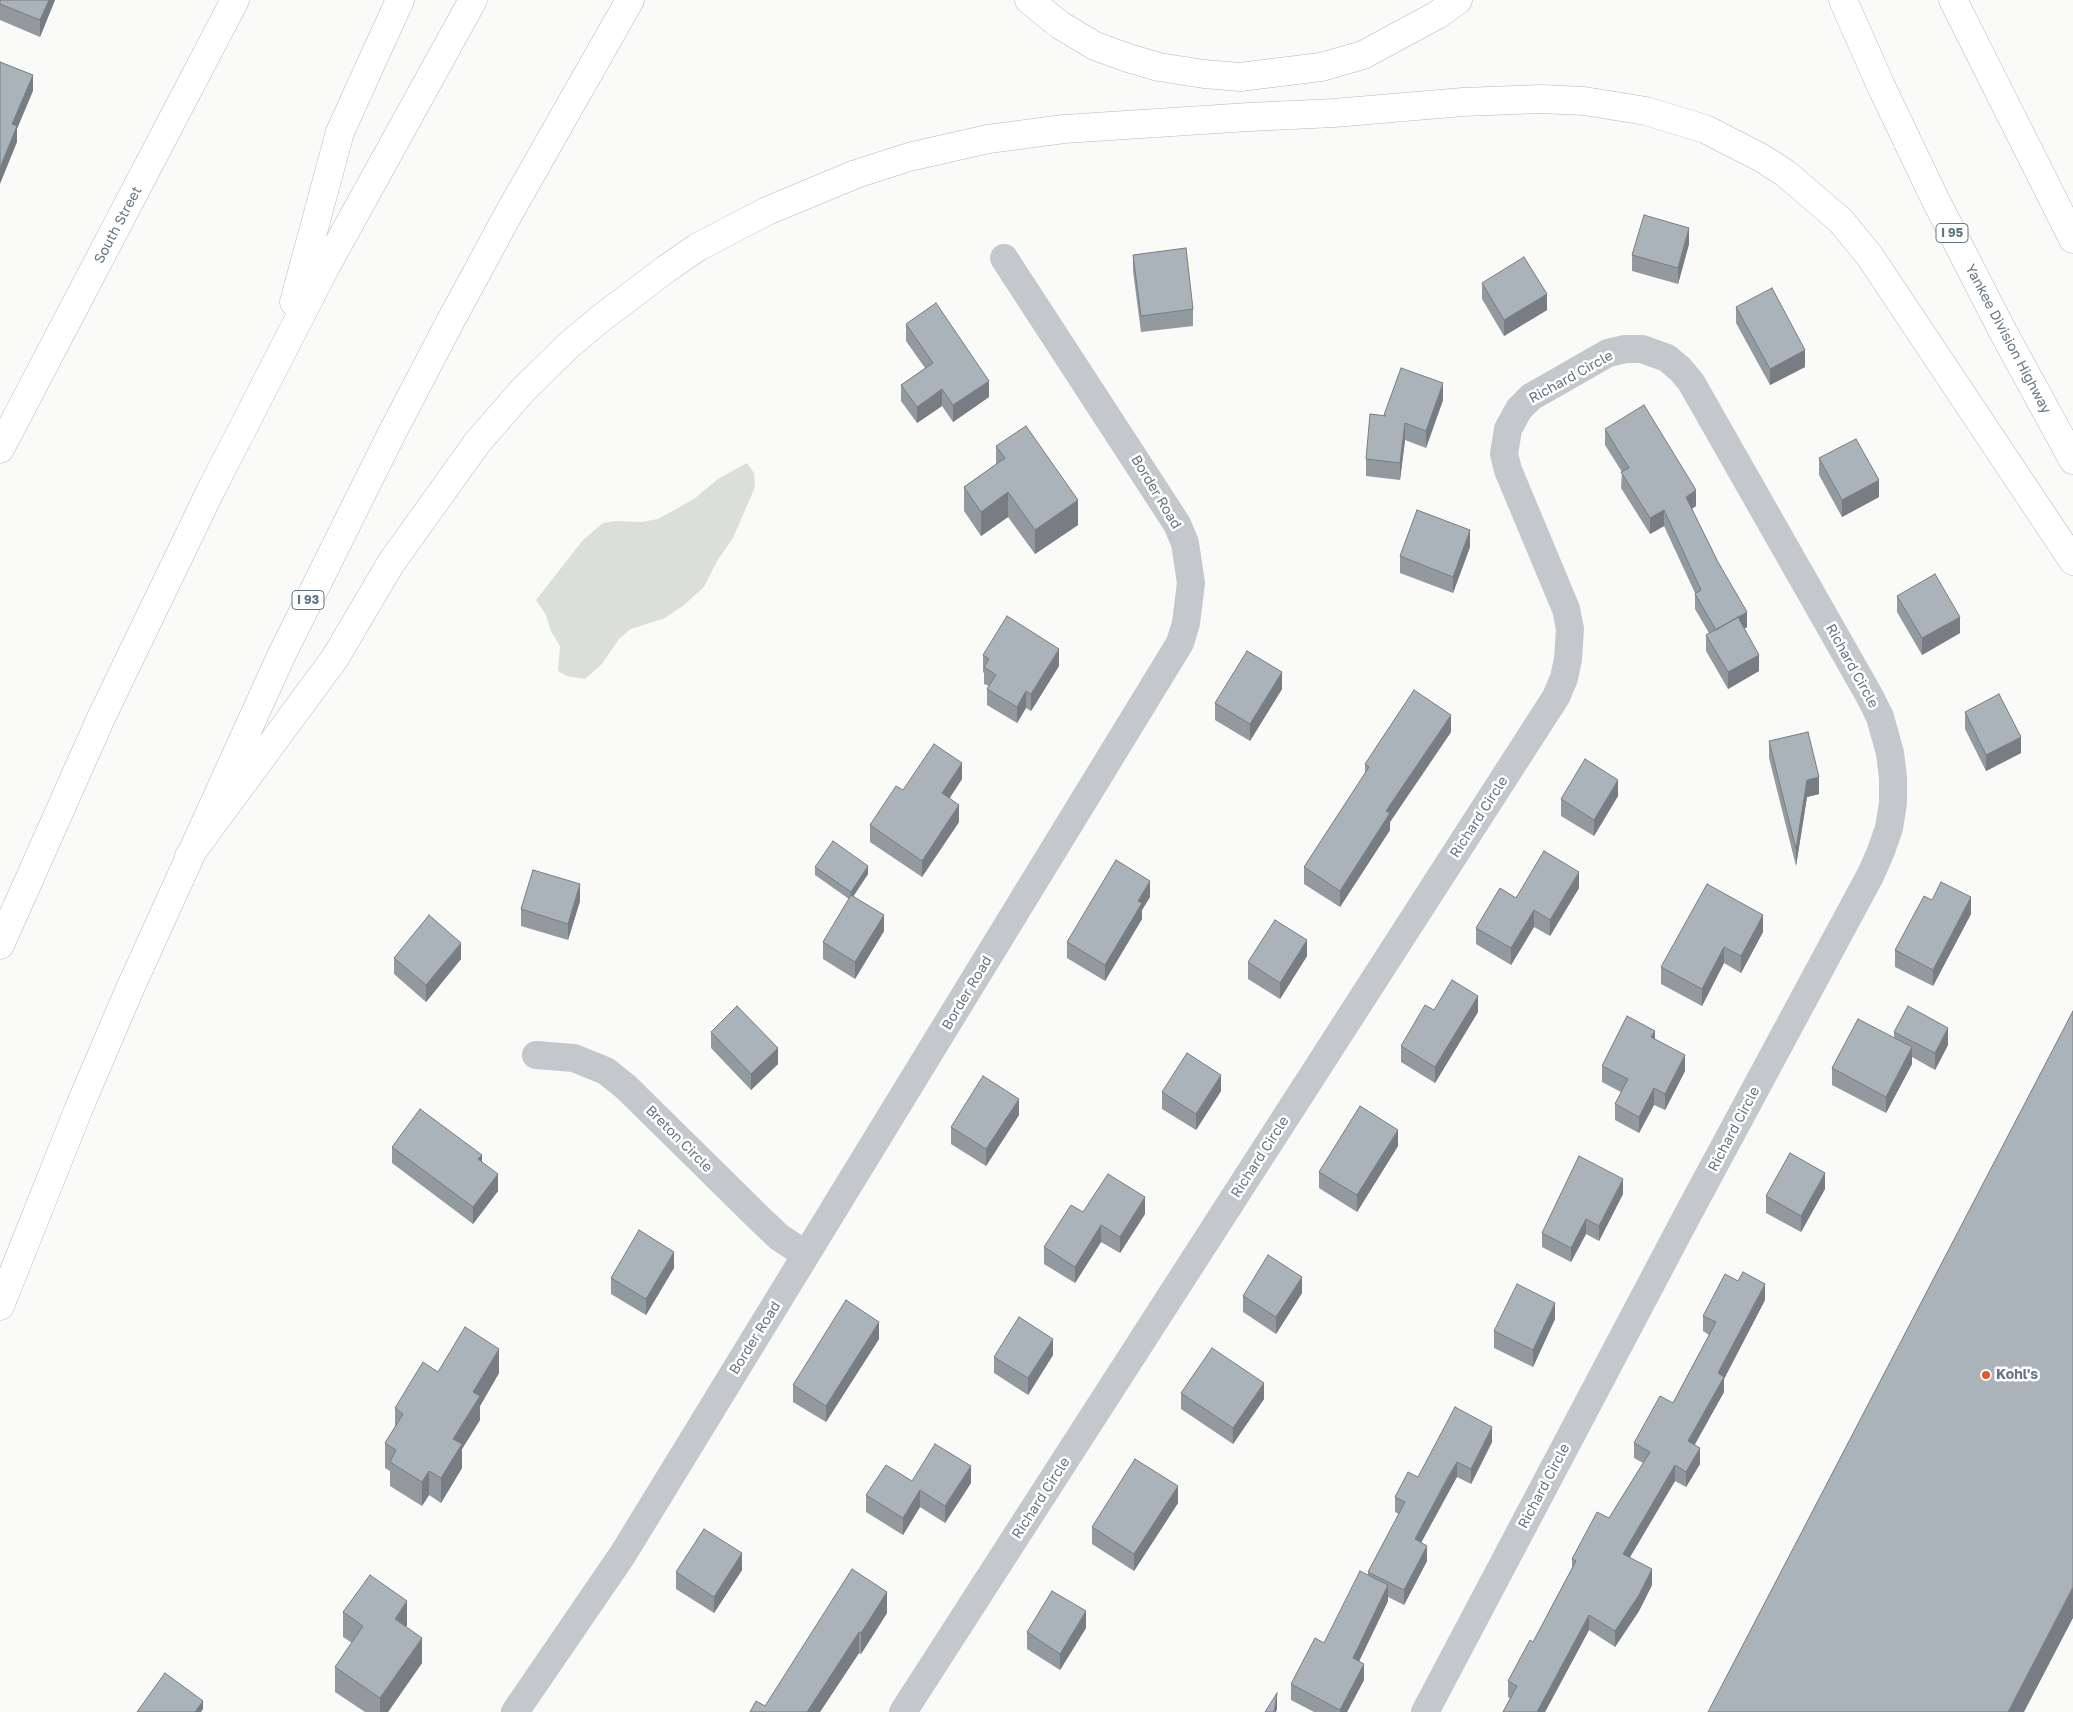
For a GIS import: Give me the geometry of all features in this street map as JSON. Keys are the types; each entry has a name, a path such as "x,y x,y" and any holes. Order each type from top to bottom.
{"main road":[{"name":"South Street","path":"0,449 235,0"},
{"path":"282,350 340,132 400,0"},
{"path":"0,944 154,604 282,350 384,158 473,0"},
{"name":"I 93","path":"0,1306 80,1108 189,856 282,654 392,433 509,213 630,0"},
{"path":"1029,0 1067,29 1096,46 1128,58 1159,67 1240,78 1321,67 1363,55 1437,15 1458,0"},
{"name":"Yankee Division Highway","path":"1843,0 1934,199 2002,330 2073,460"},
{"path":"1953,0 2073,239"},
{"path":"189,856 335,658 391,563 477,443 523,390 569,345 600,319 698,247 767,211 856,174 891,162 998,138 1064,129 1249,117 1334,114 1464,102 1541,99 1584,101 1646,111 1705,129 1760,157 1786,173 1846,227 1869,255 2073,561"}],"street":[{"name":"Border Road","path":"515,1712 623,1554 1180,642 1187,617 1190,576 1185,543 1177,524 1004,258"},
{"name":"Richard Circle","path":"903,1712 1556,697 1564,678 1568,659 1570,634 1566,609 1508,470 1504,454 1508,429 1520,408 1531,398 1608,354 1625,349 1642,349 1667,358 1691,382 1869,695 1882,723 1890,753 1893,803 1889,828 1871,874 1688,1214 1425,1712"},
{"name":"Breton Circle","path":"536,1055 574,1058 591,1064 626,1086 761,1220 780,1237 806,1255"}],"shaded area":[{"path":"747,463 754,473 755,487 733,538 717,561 704,587 684,605 665,618 631,629 619,639 602,664 585,679 567,676 558,671 560,646 551,631 546,615 536,600 583,540 603,523 617,521 641,522 658,519 694,499 718,479"}],"building":[{"path":"0,0 49,0 40,20 0,4"},
{"path":"0,62 33,75 12,124 17,126 0,168"},
{"path":"1644,215 1689,228 1678,268 1632,255"},
{"path":"1186,248 1193,309 1141,316 1133,255"},
{"path":"1524,257 1547,294 1504,320 1482,283"},
{"path":"1772,288 1805,350 1770,369 1736,307"},
{"path":"936,303 989,381 953,405 942,389 917,407 901,385 933,363 906,324"},
{"path":"1401,368 1443,383 1426,431 1405,423 1400,463 1366,459 1370,414 1386,416 1384,415"},
{"path":"1644,405 1696,490 1686,497 1718,562 1747,612 1716,630 1695,594 1701,590 1664,510 1650,518 1621,472 1629,468 1605,429"},
{"path":"1026,426 1078,500 1035,530 1008,492 981,512 964,487 1005,458 996,446"},
{"path":"1856,439 1879,480 1842,500 1819,458"},
{"path":"1417,510 1470,530 1453,577 1400,556"},
{"path":"1935,574 1960,617 1922,638 1897,596"},
{"path":"1007,616 1059,649 1031,694 1026,691 1017,707 987,689 996,675 984,667 989,659 983,655"},
{"path":"1738,617 1759,655 1728,672 1706,635"},
{"path":"1247,651 1282,672 1250,724 1215,703"},
{"path":"1414,690 1451,715 1386,811 1390,813 1340,891 1304,867 1369,767 1365,764"},
{"path":"1999,694 2021,737 1986,755 1965,712"},
{"path":"1808,732 1819,777 1807,780 1796,849 1769,741"},
{"path":"934,744 962,763 942,793 959,805 922,861 870,825 896,786 903,790"},
{"path":"1585,759 1618,780 1594,820 1561,799"},
{"path":"833,841 868,866 851,892 815,867"},
{"path":"1544,851 1579,872 1550,920 1534,910 1511,948 1476,928 1500,888 1516,898"},
{"path":"1116,860 1150,881 1138,901 1142,903 1105,965 1067,942"},
{"path":"533,870 580,884 568,924 521,909"},
{"path":"1941,882 1971,897 1933,970 1895,950 1924,896 1932,900"},
{"path":"1707,884 1763,915 1741,956 1724,947 1702,989 1661,967"},
{"path":"851,895 884,915 855,962 823,942"},
{"path":"429,915 461,943 426,985 394,958"},
{"path":"1275,920 1307,940 1280,983 1248,962"},
{"path":"1452,980 1478,996 1435,1067 1401,1046 1425,1005 1434,1010"},
{"path":"737,1006 778,1048 751,1074 711,1032"},
{"path":"1908,1006 1948,1028 1935,1053 1894,1032"},
{"name":"Kohl's","path":"2073,1011 2073,1587 2008,1712 1708,1712"},
{"path":"1627,1016 1655,1031 1651,1037 1685,1055 1665,1094 1654,1088 1639,1117 1615,1104 1628,1079 1602,1066"},
{"path":"1858,1019 1912,1047 1886,1097 1832,1068"},
{"path":"1187,1053 1221,1075 1196,1114 1162,1092"},
{"path":"983,1076 1019,1099 986,1149 951,1127"},
{"path":"1360,1106 1398,1130 1357,1195 1319,1172"},
{"path":"420,1109 482,1155 478,1159 498,1174 473,1207 392,1147"},
{"path":"1790,1153 1825,1173 1801,1216 1766,1196"},
{"path":"1579,1156 1623,1179 1599,1226 1586,1219 1571,1248 1542,1233"},
{"path":"1108,1174 1145,1197 1120,1237 1101,1225 1075,1267 1044,1247 1071,1205 1083,1212"},
{"path":"639,1230 674,1252 646,1299 611,1278"},
{"path":"1268,1255 1302,1277 1276,1317 1243,1296"},
{"path":"1743,1272 1765,1284 1718,1373 1724,1377 1688,1441 1700,1448 1686,1472 1675,1465 1623,1554 1652,1569 1639,1595 1615,1631 1589,1615 1537,1712 1503,1712 1517,1686 1508,1681 1530,1640 1533,1642 1576,1561 1572,1559 1597,1512 1609,1518 1650,1452 1634,1443 1660,1396 1673,1403 1716,1322 1703,1316 1725,1274 1738,1281"},
{"path":"1517,1284 1555,1303 1533,1350 1494,1331"},
{"path":"846,1300 879,1322 826,1406 793,1385"},
{"path":"1019,1317 1053,1339 1028,1378 994,1357"},
{"path":"465,1327 499,1349 473,1392 480,1396 453,1439 462,1444 441,1478 429,1471 422,1482 390,1462 396,1450 385,1443 403,1414 395,1408 423,1362 438,1372"},
{"path":"1212,1348 1264,1383 1233,1428 1181,1393"},
{"path":"1455,1407 1492,1427 1471,1469 1457,1462 1448,1477 1415,1539 1427,1546 1404,1590 1368,1572 1405,1502 1395,1497 1408,1472 1418,1477"},
{"path":"935,1444 971,1466 945,1506 920,1490 903,1518 866,1495 886,1465 912,1481"},
{"path":"1135,1459 1178,1486 1134,1554 1092,1527"},
{"path":"704,1529 742,1553 714,1597 676,1572"},
{"path":"852,1569 887,1592 807,1712 750,1712 756,1701 765,1706"},
{"path":"1360,1571 1388,1585 1353,1658 1364,1664 1340,1710 1291,1684 1315,1638 1324,1643"},
{"path":"370,1575 407,1601 395,1619 422,1638 380,1698 335,1667 363,1626 343,1612"},
{"path":"1052,1591 1086,1611 1060,1654 1027,1632"},
{"path":"165,1673 203,1701 195,1712 137,1712"},
{"path":"1277,1693 1274,1712 1265,1712"}],"place":[{"name":"Kohl's","path":"1986,1375"}]}
